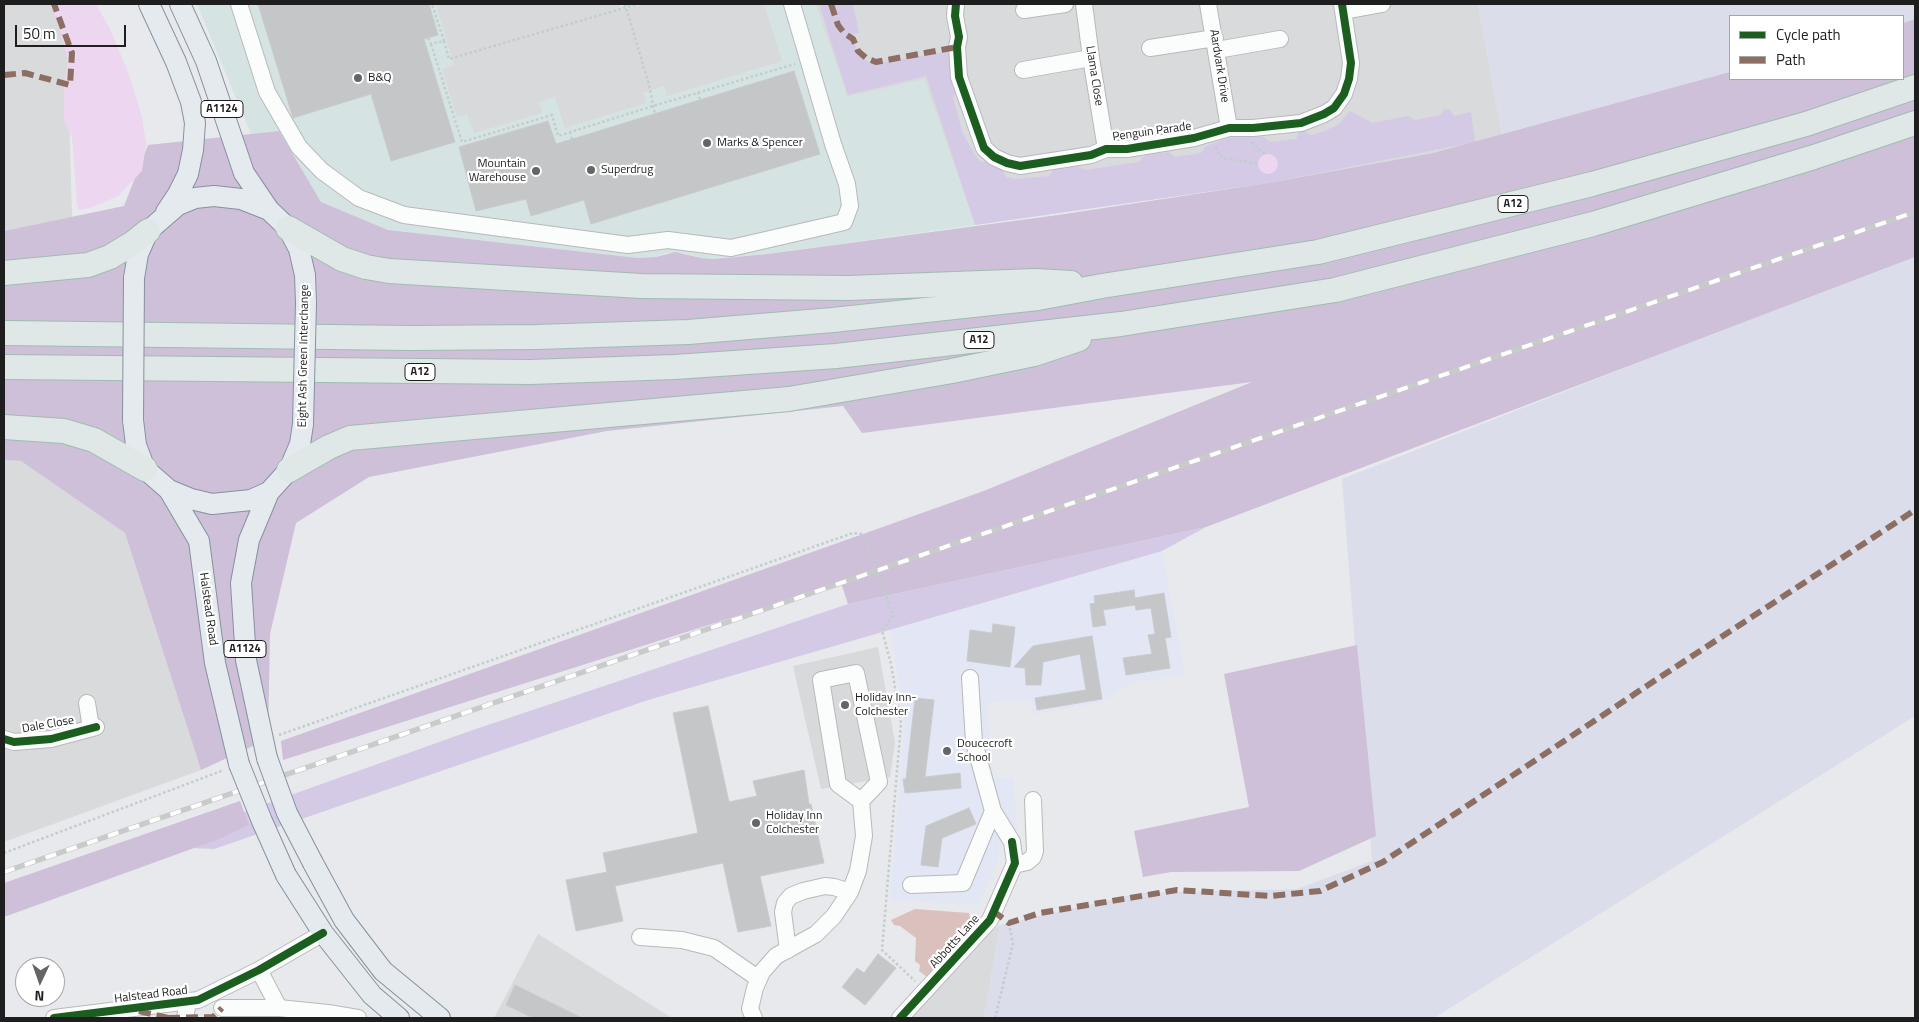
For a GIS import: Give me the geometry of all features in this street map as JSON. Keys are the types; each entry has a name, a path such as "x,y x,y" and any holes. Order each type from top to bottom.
{"highway":[{"name":"A12","path":"4,333 411,338 537,337 688,332 833,320 1038,298 1327,250 1592,184 1806,124 1915,87"},
{"name":"A12","path":"4,367 406,372 530,372 636,368 836,356 1121,324 1344,288 1593,224 1814,157 1915,123"},
{"path":"4,273 88,265 110,257 133,243 155,225"},
{"name":"A12","path":"288,228 342,259 366,267 390,271 650,286 858,288 1035,281 1102,286"},
{"name":"A12","path":"289,470 329,447 350,438 789,399 952,372 1034,354 1121,324"},
{"path":"4,427 64,431 94,440 145,468"}],"main road":[{"name":"A1124","path":"149,4 176,62 191,102 195,123 194,150 188,174 178,194 155,225"},
{"name":"A1124","path":"180,4 206,61 244,173 269,210"},
{"name":"Eight Ash Green Interchange","path":"214,196 241,199 269,210 288,228 299,249 305,276 306,303 304,424 300,444 289,470 269,492 251,500 212,504 191,499 168,490 145,468 136,445 132,420 134,278 138,254 155,225 178,205 195,198 214,196"},
{"name":"Halstead Road","path":"168,490 199,541 215,663 240,764 286,875 324,933"},
{"name":"A1124","path":"269,492 249,540 241,583 246,660 267,758 287,813 344,920 383,971 440,1018"},
{"name":"A1124","path":"324,933 372,995 399,1018"}],"street":[{"path":"239,4 268,92 300,147 322,170 359,198 404,215 628,245 668,240 731,248 844,222 850,206 847,184 833,144 792,4"},
{"name":"Penguin Parade","path":"956,4 955,16 959,37 957,47 959,77 984,148 994,157 1020,166 1091,155 1106,149 1127,149 1194,138 1229,128 1253,128 1301,123 1334,108 1344,94 1349,79 1350,63 1343,7"},
{"path":"1024,10 1065,4"},
{"name":"Llama Close","path":"1084,4 1106,149"},
{"name":"Aardvark Drive","path":"1208,4 1229,128"},
{"path":"1343,7 1382,4"},
{"path":"1150,48 1280,39"},
{"path":"1023,70 1091,58"},
{"path":"754,1018 750,1009 755,988 762,972 776,956 816,934 834,916 850,892 858,871 864,836 861,801 838,784 821,680 856,673 880,782 861,801"},
{"path":"911,885 963,883 993,811 974,742 970,678"},
{"name":"Dale Close","path":"4,739 14,742 52,738 93,728 87,703"},
{"path":"1014,865 1027,862 1033,857 1035,851 1033,800"},
{"name":"Abbotts Lane","path":"900,1018 990,920 1014,865 1012,842 993,811"},
{"path":"788,950 783,912 785,902 791,896 802,891 825,886 834,886 850,892"},
{"name":"Halstead Road","path":"54,1018 198,1000 258,970 324,933"},
{"path":"640,937 682,940 714,948 759,978"},
{"path":"258,970 279,1008"},
{"path":"185,1018 188,1002"},
{"path":"222,1008 279,1008 328,1012 358,1018"}],"path":[{"path":"432,4 449,59 625,6 638,4"},
{"path":"625,6 649,85 654,114"},
{"path":"428,38 462,142 464,141 465,145"},
{"path":"431,44 444,40"},
{"path":"464,141 552,115 558,136 698,92 809,60"},
{"path":"698,92 700,100"},
{"path":"520,125 521,129"},
{"path":"570,132 572,139"},
{"path":"1211,133 1219,155 1224,158 1258,164"},
{"path":"477,137 478,141"},
{"path":"283,733 853,533 863,534 866,540 893,616 887,622 885,628"},
{"path":"4,853 240,764"},
{"path":"995,1018 1013,944 1009,923"},
{"path":"882,950 925,990"}],"shaded area":[{"path":"4,4 66,4 72,217 4,231"},
{"path":"50,4 96,4 112,33 129,75 142,117 146,144 142,171 118,196 90,208 79,210 72,137 64,121 64,84 68,61 59,27"},
{"path":"197,4 815,4 847,97 924,79 975,225 768,254 714,259 683,253 665,253 656,257 638,258 388,230 321,202 279,131 251,134"},
{"path":"436,4 618,4 621,11 644,4 764,4 782,61 667,96 664,86 643,93 646,103 565,128 555,97 539,102 542,113 474,133 467,114 457,117 442,69 454,65"},
{"path":"815,4 1478,4 1502,135 1433,153 1268,183 975,225 924,80 847,97"},
{"path":"819,4 853,4 859,33 853,34 855,45 859,55 869,62 879,63 950,51 949,62 956,90 953,98 963,134 981,162 990,162 1002,170 1006,177 1015,179 1049,176 1053,169 1077,165 1085,170 1139,162 1145,155 1169,152 1175,157 1201,153 1206,146 1234,136 1263,137 1270,142 1296,139 1299,132 1305,131 1311,135 1339,124 1350,111 1373,123 1408,116 1415,120 1440,115 1445,109 1450,110 1454,116 1471,112 1475,142 1268,183 975,225 926,76 848,95"},
{"path":"1478,4 1915,4 1915,19 1904,23 1904,15 1729,15 1729,72 1502,135"},
{"path":"1915,19 1915,257 1206,527 848,604 841,583 283,760 281,741 981,492 1252,382 862,433 843,406 607,431 369,477 296,523 270,634 268,739 201,770 125,533 21,461 4,460 4,231 124,206 148,145 279,131 321,202 388,230 638,258 656,257 675,252 714,259 768,254 1058,215 1268,183 1433,153 1729,72 1729,80 1904,80 1904,23"},
{"path":"1268,154 1275,157 1278,164 1275,171 1268,174 1261,171 1258,164 1261,157"},
{"path":"1915,257 1915,716 1434,1018 984,1018 1000,925 1140,893 1297,889 1372,861 1342,479 1650,358"},
{"path":"4,460 21,461 125,533 201,770 4,842"},
{"path":"1206,527 1162,551 648,700 214,849 148,846 470,731 848,604"},
{"name":"Doucecroft School","path":"1162,551 1185,675 1131,682 1101,702 1033,714 1030,700 992,702 987,708 993,778 1013,778 1017,830 1007,833 999,840 999,857 978,905 890,900 905,724 891,630"},
{"path":"1357,645 1376,836 1299,871 1171,872 1143,877 1134,831 1249,807 1224,674"},
{"name":"Holiday Inn- Colchester","path":"878,647 895,743 890,777 821,789 793,666"},
{"path":"240,801 249,825 219,839 4,917 4,883"},
{"path":"915,909 969,913 970,919 966,932 954,949 927,977 919,971 920,965 915,961 916,938 900,926 894,925 891,920"},
{"path":"1000,925 984,1018 892,1018 924,981"},
{"path":"538,934 672,1018 494,1018"}],"building":[{"name":"B&Q","path":"258,4 429,4 438,35 424,39 455,142 391,161 371,94 293,118"},
{"name":"Marks & Spencer","path":"794,71 820,154 591,224 584,200 531,216 526,199 476,211 459,147 548,121 556,144"},
{"path":"1134,590 1135,598 1164,593 1171,637 1165,638 1170,668 1126,675 1123,658 1152,654 1148,635 1155,634 1151,608 1136,610 1135,605 1103,610 1106,625 1093,627 1090,604 1095,603 1094,596"},
{"path":"993,624 1015,627 1010,667 967,661 970,630 992,633"},
{"path":"1092,636 1102,699 1037,710 1035,698 1086,690 1080,654 1043,662 1041,685 1026,685 1025,668 1014,667 1033,646"},
{"path":"915,698 934,700 925,777 960,773 961,788 905,793 903,779 906,779"},
{"name":"Holiday Inn Colchester","path":"708,706 729,802 757,796 753,781 804,770 809,804 811,804 824,863 760,876 771,926 738,932 723,863 615,886 623,921 576,931 566,880 607,872 603,853 698,833 673,713"},
{"path":"969,808 976,824 942,838 938,867 921,865 926,826"},
{"path":"878,954 896,968 865,1005 842,987 857,968 864,973"},
{"path":"515,985 582,1018 533,1018 506,1005"}],"railway":[{"path":"4,872 1915,212"}],"marked path":[{"path":"4,75 25,73 70,85 72,53 54,4"},
{"path":"831,4 838,25 844,33 853,39 858,51 866,58 876,62 957,47"},
{"path":"993,911 1009,923 1040,913 1177,890 1270,896 1320,891 1383,862 1915,510"},
{"path":"168,1018 213,1017 222,1008"},
{"path":"139,1011 168,1018"}],"cycle path":[{"path":"956,4 955,16 959,37 957,47 959,77 984,148 994,157 1020,166 1091,155 1106,149 1127,149 1194,138 1229,128 1253,128 1301,123 1324,114 1334,108 1344,94 1349,79 1351,63 1342,4"},
{"path":"4,739 14,742 51,739 96,727"},
{"path":"900,1018 990,920 1015,863 1012,842"},
{"path":"54,1018 198,1000 259,970 323,933"}],"place":[{"name":"B&Q","path":"358,78"},
{"name":"Marks & Spencer","path":"707,143"},
{"name":"Superdrug","path":"591,170"},
{"name":"Mountain Warehouse","path":"536,171"},
{"name":"Holiday Inn- Colchester","path":"845,705"},
{"name":"Doucecroft School","path":"947,751"},
{"name":"Holiday Inn Colchester","path":"756,823"}]}
